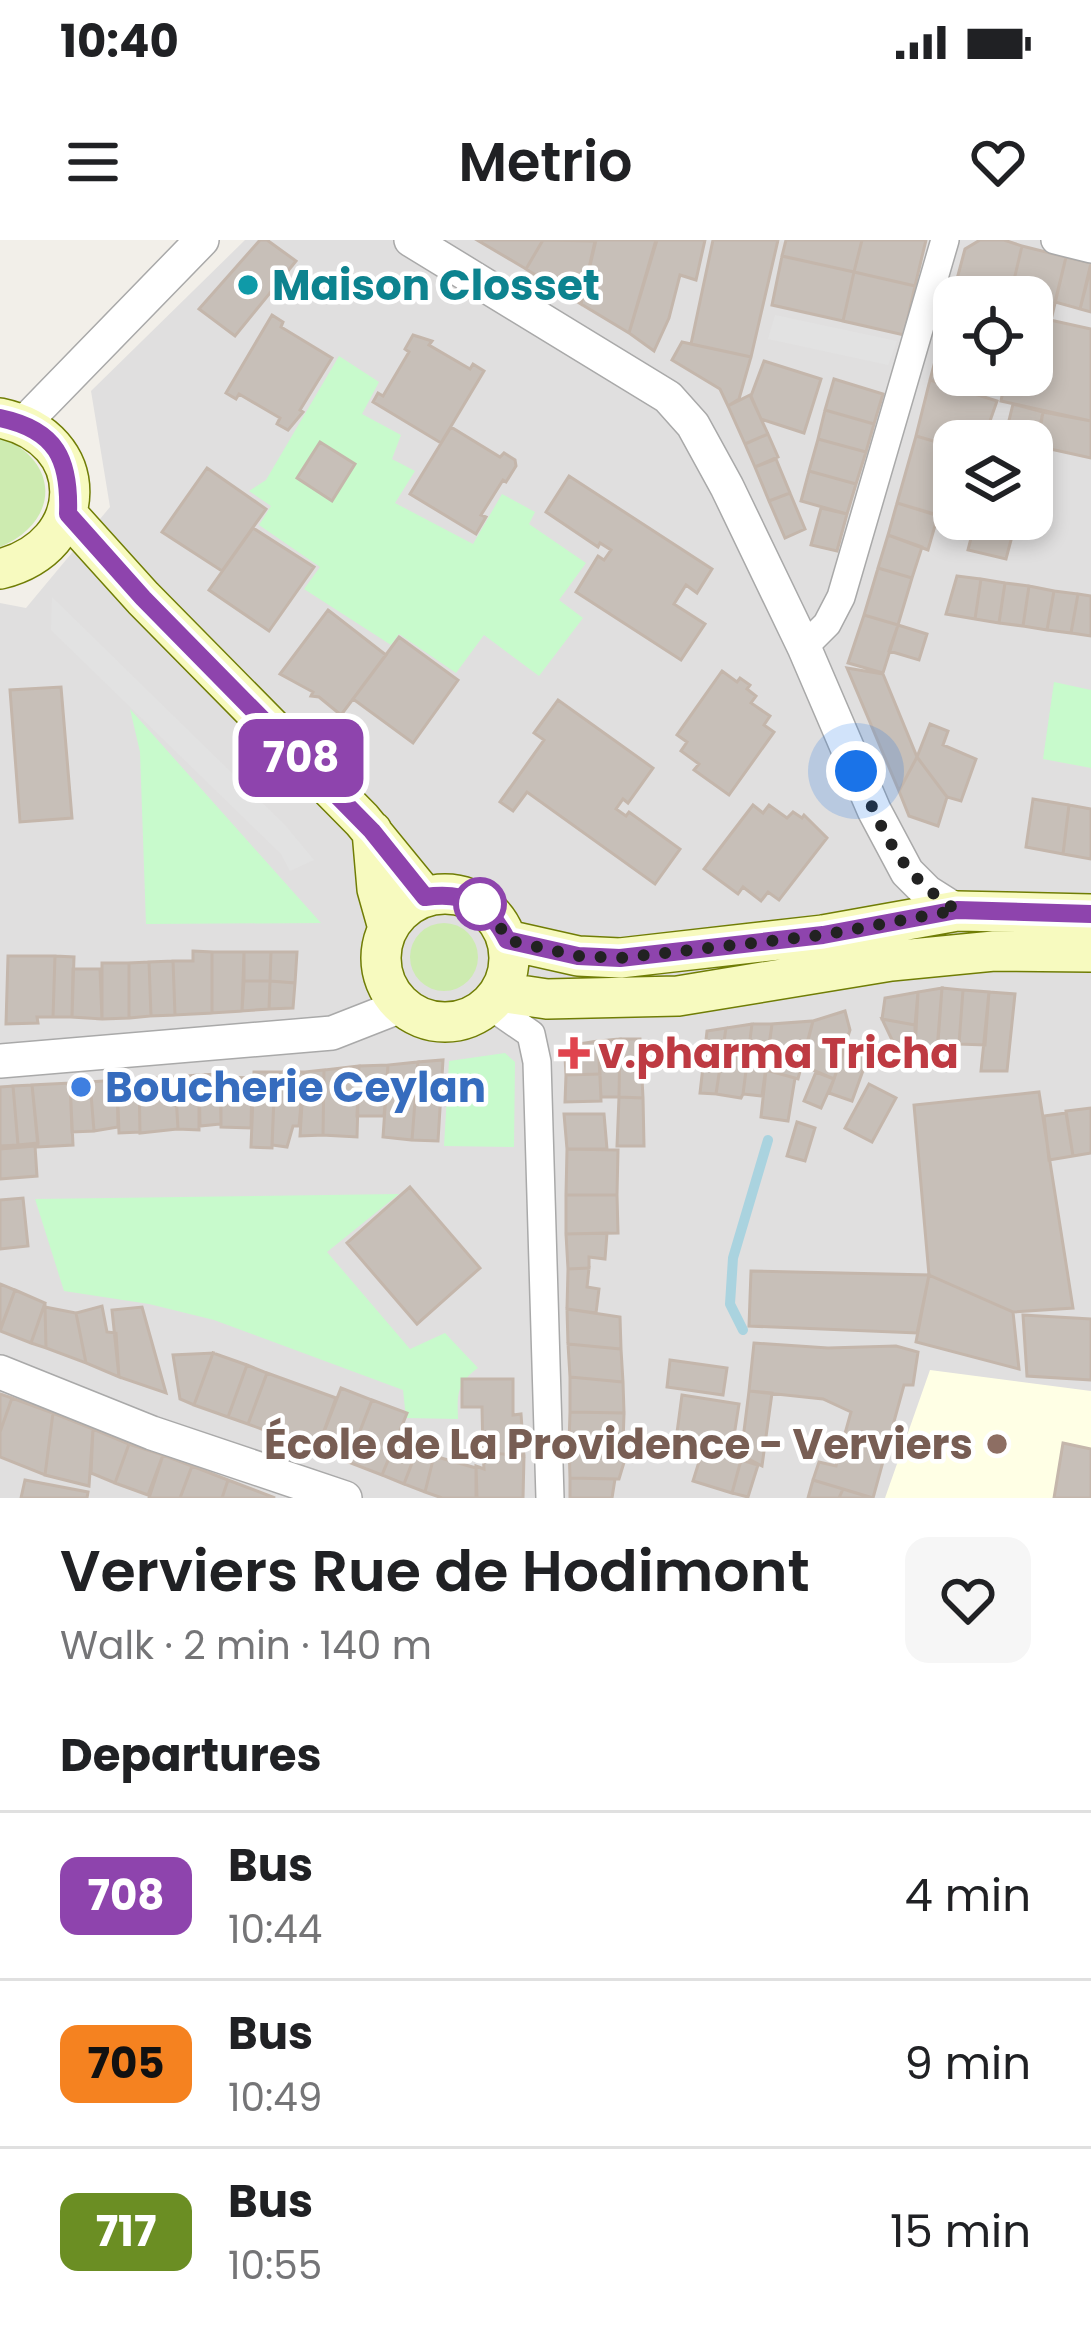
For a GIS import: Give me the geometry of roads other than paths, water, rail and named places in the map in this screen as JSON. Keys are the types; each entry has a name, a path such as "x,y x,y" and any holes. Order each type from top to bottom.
{"main road":[{"path":"0,569 40,554 68,514 69,481 62,457 45,436 12,420"},
{"path":"68,514 143,598 372,831 425,897"},
{"path":"372,831 377,889 388,928"},
{"path":"450,893 476,901 495,917 507,940 510,958 495,999 469,1018 446,1023 422,1019 401,1006 388,990 381,948 388,928 404,909 425,897 450,893"},
{"path":"507,940 578,956 620,958 823,935 957,910 1091,914"},
{"path":"495,999 678,996 891,961 994,951 1091,952"}],"street":[{"path":"12,420 202,240"},
{"path":"411,240 668,397 683,411 727,487 804,646 874,810 907,872 927,892 957,910"},
{"path":"804,646 826,624 841,597 946,240"},
{"path":"1055,240 1091,249"},
{"path":"495,999 531,1034 537,1062 550,1498"},
{"path":"0,1061 332,1033 401,1006"},
{"path":"0,1372 152,1432 345,1498"}],"waterway":[{"path":"743,1330 730,1304 733,1258 768,1140"}],"place":[{"name":"Maison Closset","path":"248,285"},
{"name":"v.pharma Tricha","path":"574,1053"},
{"name":"Boucherie Ceylan","path":"81,1087"},
{"name":"École de La Providence - Verviers","path":"997,1444"}]}
